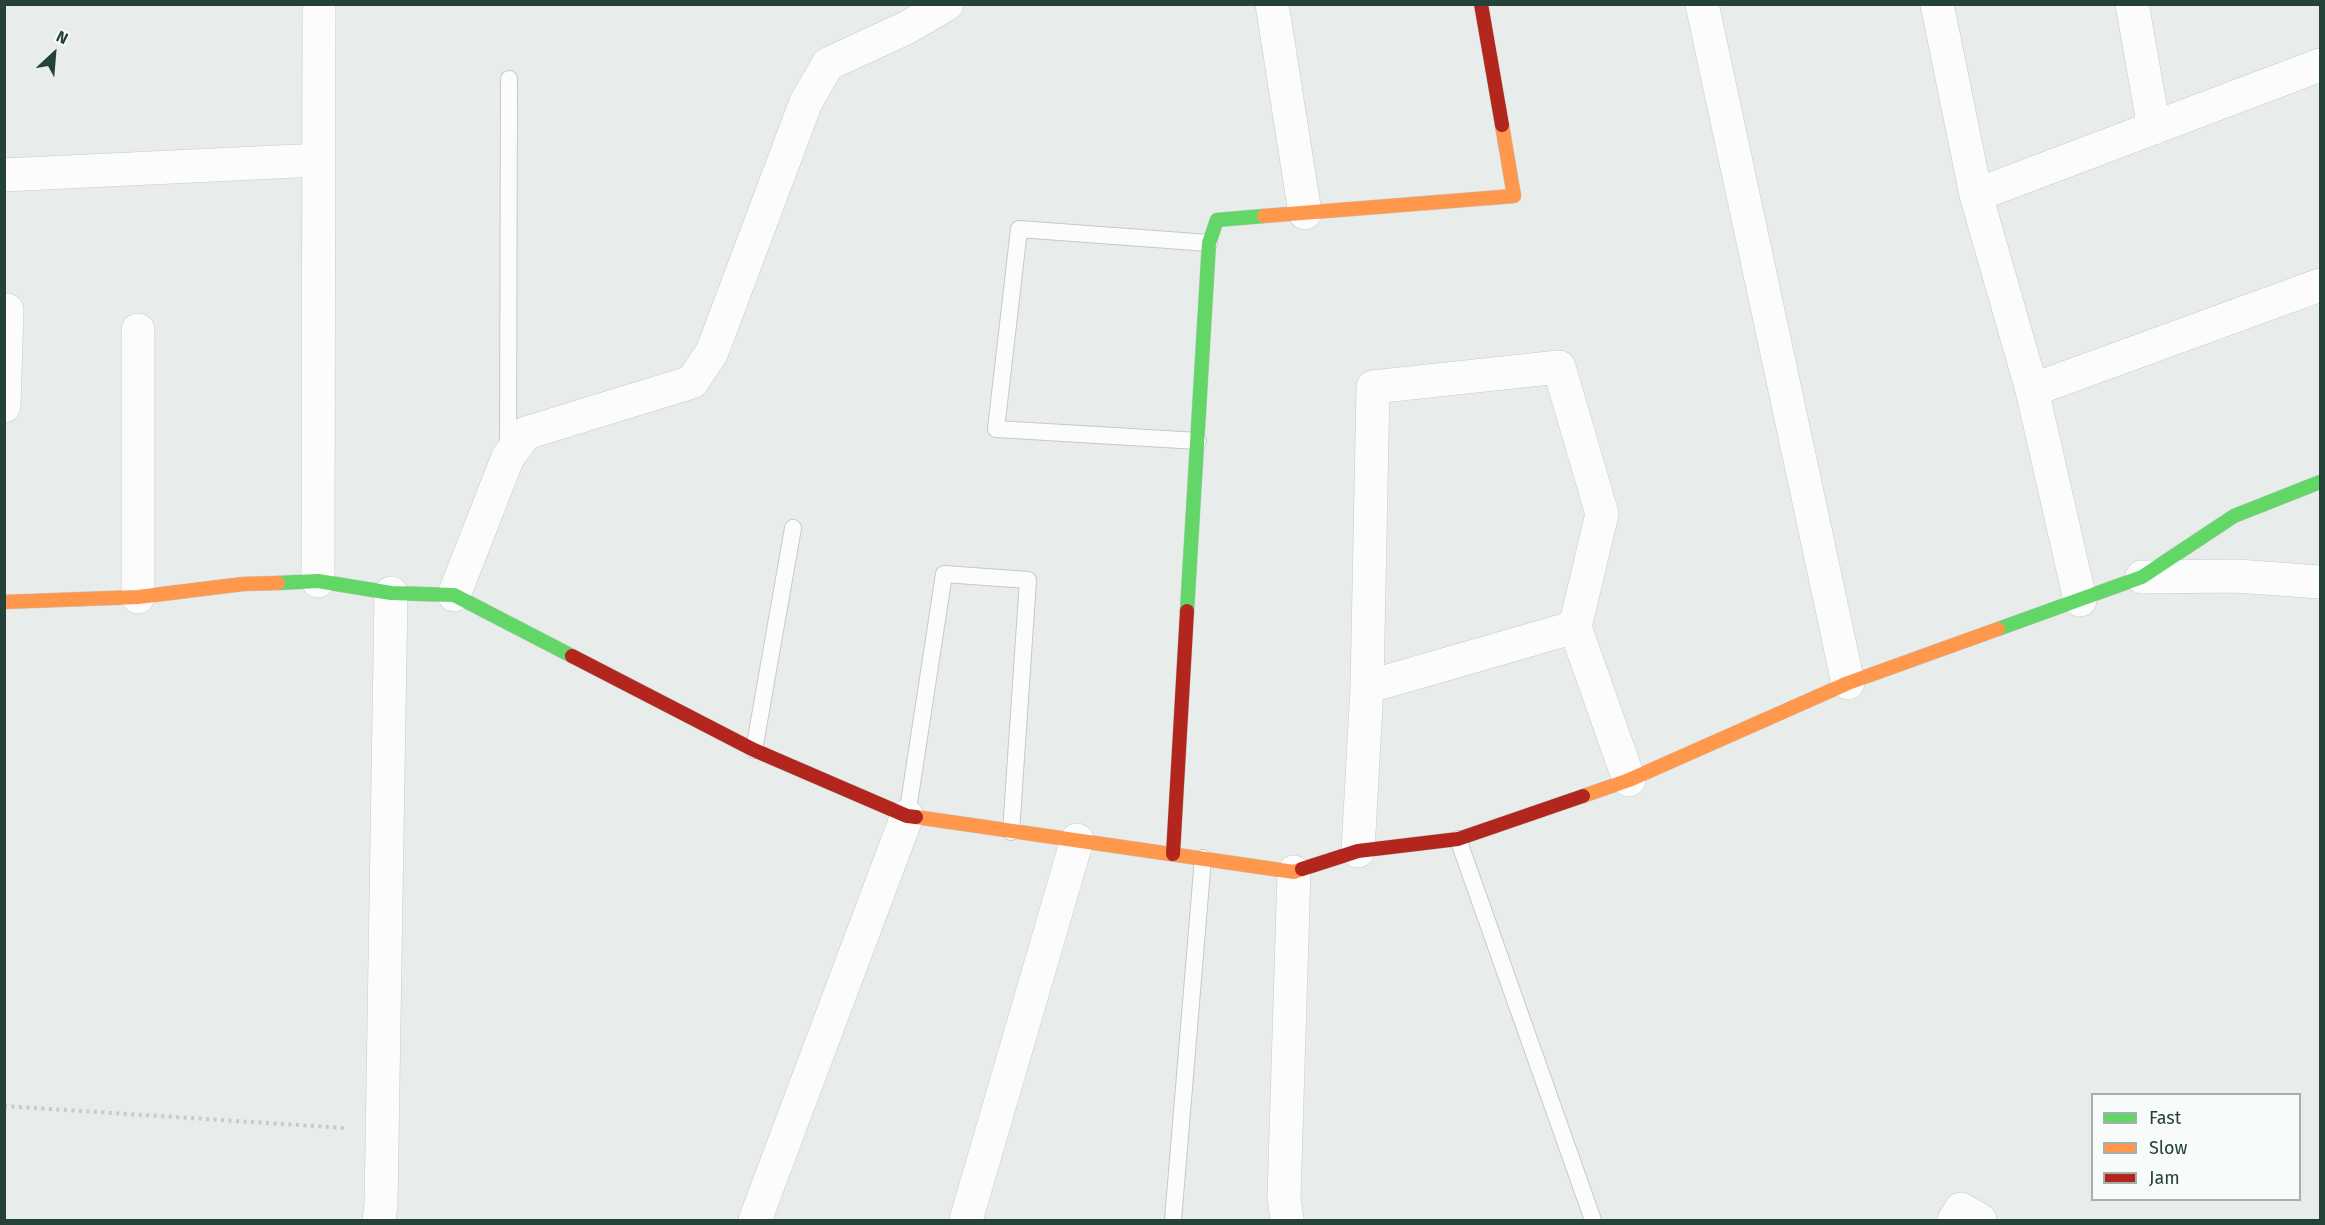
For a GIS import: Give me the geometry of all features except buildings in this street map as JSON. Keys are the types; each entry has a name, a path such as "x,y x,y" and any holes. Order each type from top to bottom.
{"street":[{"path":"318,581 319,4"},
{"path":"1272,4 1305,213"},
{"path":"1173,854 1209,243 1217,220 1514,196 1481,4"},
{"path":"1702,4 1848,683"},
{"path":"1937,4 1976,195 2032,390 2080,600"},
{"path":"2132,4 2154,128"},
{"path":"454,595 508,457 526,433 692,382 712,352 806,102 828,64 935,8"},
{"path":"1976,195 2320,65"},
{"path":"4,175 319,160"},
{"path":"2032,390 2320,285"},
{"path":"4,310 7,310 4,406"},
{"path":"138,330 138,597"},
{"path":"1358,851 1367,687 1373,387 1559,367 1602,514 1575,627 1629,780"},
{"path":"4,602 138,597 243,584 318,581 391,593 454,595 754,750 907,816 1294,872 1358,851 1458,839 1629,780 1848,683 2142,577 2234,516 2320,482"},
{"path":"2142,577 2238,576 2320,582"},
{"path":"378,1221 382,1130 391,593"},
{"path":"1367,687 1575,627"},
{"path":"755,1221 907,816"},
{"path":"966,1221 1077,840"},
{"path":"1287,1221 1284,1197 1294,872"},
{"path":"1954,1221 1961,1209 1980,1221"}],"lane":[{"path":"508,457 509,79"},
{"path":"1198,441 996,429 1019,229 1209,243"},
{"path":"754,750 793,528"},
{"path":"907,816 944,574 1028,580 1011,832"},
{"path":"1458,839 1593,1221"},
{"path":"1173,1221 1203,858"}],"path":[{"path":"4,1106 382,1130"}],"traffic: fast":[{"path":"1187,611 1209,243 1217,220 1264,216"},
{"path":"1998,629 2142,577 2234,516 2320,482"},
{"path":"278,583 318,581 391,593 454,595 572,656"}],"traffic: slow":[{"path":"1264,216 1514,196 1502,125"},
{"path":"4,602 138,597 243,584 278,583"},
{"path":"1583,796 1629,780 1848,683 1998,629"},
{"path":"916,817 1294,872 1302,869"}],"traffic: jam":[{"path":"1481,4 1502,125"},
{"path":"1173,854 1187,611"},
{"path":"572,656 754,750 907,816 916,817"},
{"path":"1302,869 1358,851 1458,839 1583,796"}]}
